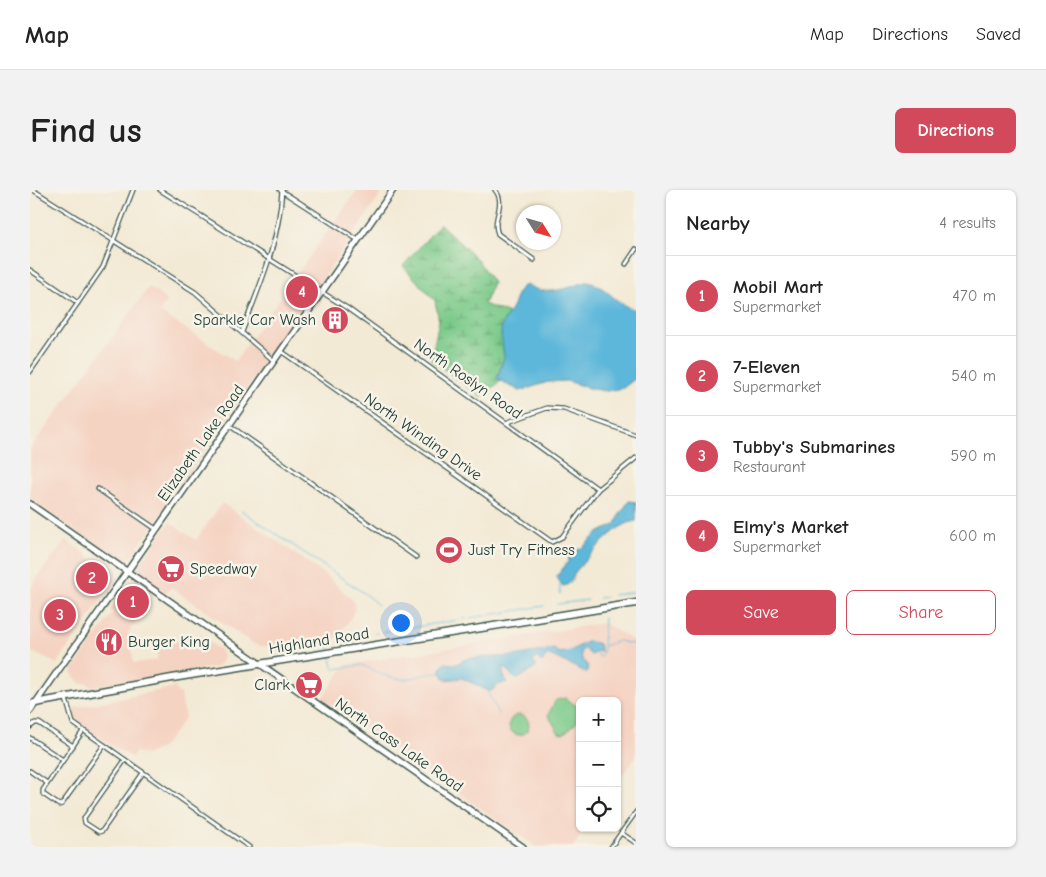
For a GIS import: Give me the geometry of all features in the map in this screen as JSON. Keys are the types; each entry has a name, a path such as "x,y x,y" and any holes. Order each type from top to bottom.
{"highway":[{"name":"Highland Road","path":"33,703 147,682 636,603"}],"main road":[{"name":"Elizabeth Lake Road","path":"30,711 33,703 157,529 393,190"},
{"name":"North Cass Lake Road","path":"30,504 126,573 523,847"}],"street":[{"path":"33,190 189,288 274,360"},
{"path":"30,372 103,267 133,190"},
{"name":"North Roslyn Road","path":"160,190 322,291 508,422 598,489"},
{"path":"242,332 271,258 278,233 282,190 358,240"},
{"path":"495,190 499,195 500,206 495,228 498,234 534,260"},
{"path":"626,264 636,249"},
{"path":"30,270 78,303"},
{"name":"North Winding Drive","path":"280,350 552,542 562,537 598,489"},
{"path":"508,422 547,408 564,409 636,435"},
{"path":"228,425 416,557"},
{"path":"598,489 636,458"},
{"path":"98,489 157,529"},
{"path":"66,698 73,723 250,847"},
{"path":"30,727 35,723 40,723 73,746"},
{"path":"83,731 42,792 61,805 104,745"},
{"path":"30,738 63,760"},
{"path":"125,760 84,821 100,832 143,773"},
{"path":"30,771 47,783"},
{"path":"611,847 636,812"},
{"path":"621,833 636,843"}],"shaded area":[{"path":"357,190 384,190 130,559 117,562 30,498 30,449 149,287 167,301 160,312 235,361"},
{"path":"222,503 327,576 353,600 355,609 338,637 279,647 261,646 252,643 171,587 166,593 137,573 137,568 170,522 196,540"},
{"path":"66,540 108,570 115,580 57,664 30,651 30,593 34,581"},
{"path":"127,585 151,601 133,626 110,610"},
{"path":"113,613 132,627 128,633 134,663 157,660 158,646 199,635 220,649 224,658 217,667 90,687 87,683 80,684 72,674 73,669"},
{"path":"604,623 636,642 636,757 621,778 621,697 576,697 576,832 583,832 573,847 536,847 322,698 346,665"},
{"path":"176,687 177,693 181,693 185,718 163,747 146,755 136,752 132,757 115,748 78,723 73,715 73,708"}],"green space":[{"path":"440,224 477,259 493,283 484,304 515,316 517,368 481,397 431,360 439,321 435,301 403,266"},
{"path":"565,698 576,706 576,722 563,734 559,733 548,715 556,700"},
{"path":"519,715 526,718 529,725 526,732 519,735 512,732 509,725 512,718"}],"water":[{"path":"587,282 600,287 622,304 636,310 636,378 623,388 607,391 592,389 567,381 548,382 520,391 497,379 504,357 501,334 502,324 523,286 528,285 542,291 549,291 564,289"},
{"path":"629,501 636,502 636,521 628,523 612,534 575,572 569,584 563,586 556,577 568,562 570,551 582,548 598,533 616,524"},
{"path":"588,641 599,644 601,652 598,651 591,655 585,649 581,650 582,659 588,666 587,673 552,656 546,656 542,663 537,657 533,661 537,667 518,679 513,677 504,666 503,674 507,682 498,685 490,692 462,678 445,680 440,669 445,663 456,664 468,658 514,656 554,649 559,653 570,651"}],"waterway":[{"path":"242,511 364,593 378,605"},
{"path":"560,584 560,594"},
{"path":"613,595 636,592"},
{"path":"599,598 606,597"},
{"path":"557,604 588,600"},
{"path":"470,618 544,606"},
{"path":"595,653 600,657 603,652 604,618"},
{"path":"383,632 459,620"},
{"path":"604,646 619,641 636,645"},
{"path":"328,642 329,651"},
{"path":"330,655 334,669 362,665 383,675 401,679 429,674 442,674"},
{"path":"488,692 498,714"}],"place":[{"name":"Elmy's Market","path":"302,292"},
{"name":"Sparkle Car Wash","path":"335,320"},
{"name":"Just Try Fitness","path":"449,550"},
{"name":"Speedway","path":"171,569"},
{"name":"7-Eleven","path":"92,578"},
{"name":"Mobil Mart","path":"133,602"},
{"name":"Tubby's Submarines","path":"60,615"},
{"name":"Burger King","path":"109,642"},
{"name":"Clark","path":"309,685"}]}
